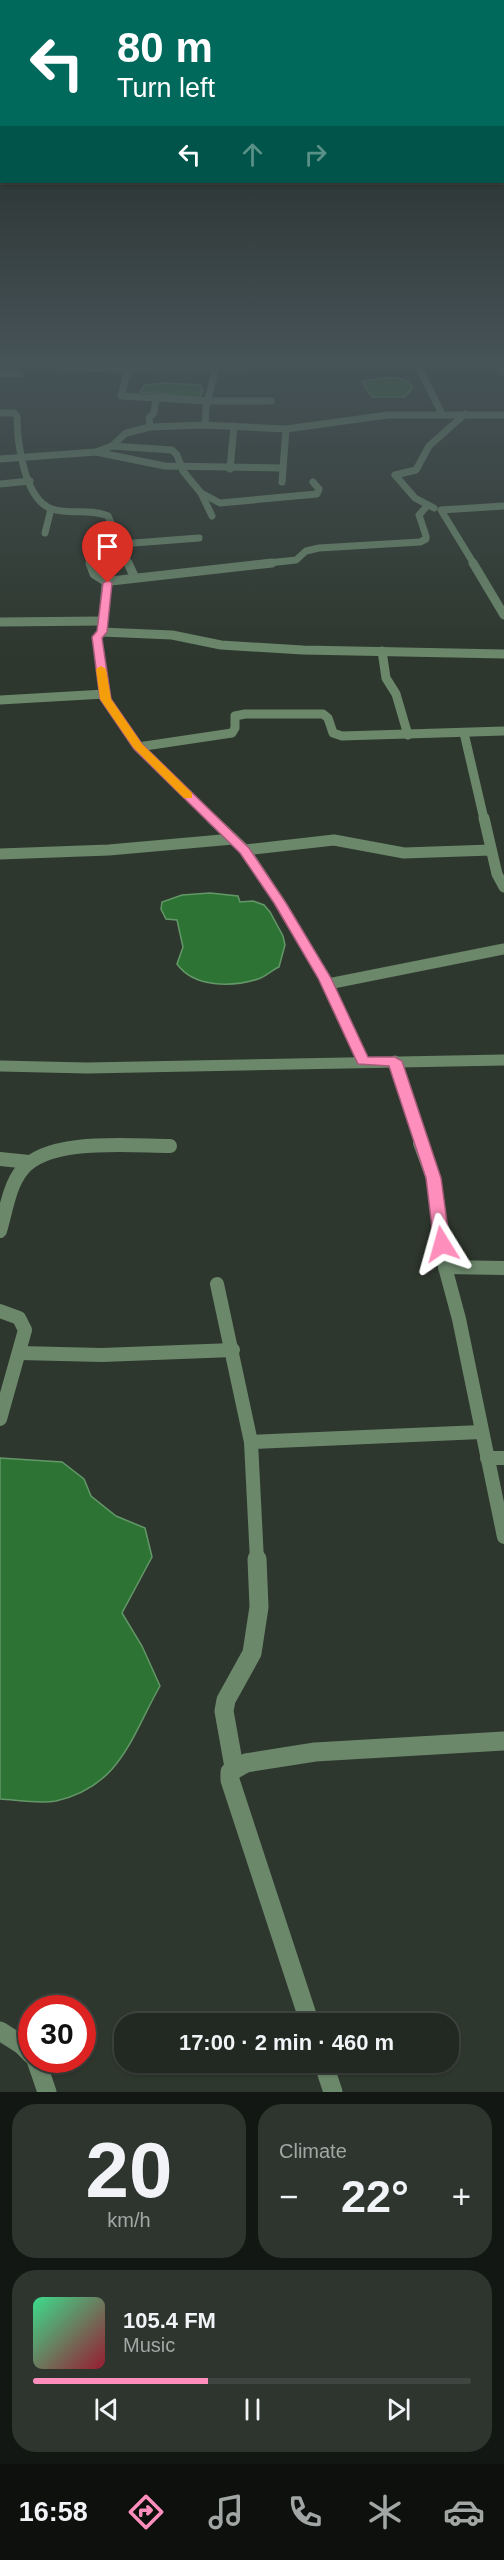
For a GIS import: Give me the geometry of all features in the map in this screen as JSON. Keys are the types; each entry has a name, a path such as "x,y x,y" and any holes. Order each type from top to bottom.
{"street":[{"path":"22,462 41,503 51,509 104,513 111,521 135,578"},
{"path":"138,462 181,467 283,468"},
{"path":"179,462 201,493 212,516"},
{"path":"230,469 231,462"},
{"path":"282,482 283,462"},
{"path":"419,462 416,470 395,475 407,491 427,506 441,510 504,506"},
{"path":"0,484 30,481"},
{"path":"201,493 220,503 273,500 317,494 319,489 314,482"},
{"path":"199,538 122,548 88,557 94,574 108,583 296,560 306,551 319,548 420,542 426,539 426,536 419,515 427,506"},
{"path":"45,534 51,509"},
{"path":"441,510 504,615"},
{"path":"108,583 102,632 97,637 106,699 138,747 245,850 280,903 328,984 363,1061"},
{"path":"0,622 103,621"},
{"path":"102,632 172,635 220,645 247,647 504,654"},
{"path":"382,651 386,678 396,694 408,735"},
{"path":"0,700 105,694"},
{"path":"138,747 231,733 234,730 235,716 245,714 323,714 328,718 331,730 336,735 504,731"},
{"path":"464,733 497,874 504,887"},
{"path":"0,854 109,850 233,839"},
{"path":"245,850 334,840 350,841 404,853 491,850"},
{"path":"328,984 504,949"},
{"path":"0,1066 87,1068 504,1060"},
{"path":"395,1061 433,1178 445,1267 459,1319 504,1537"},
{"path":"0,1231 18,1175 29,1162 42,1155 70,1148 170,1146"},
{"path":"0,1159 29,1162"},
{"path":"445,1267 504,1268"},
{"path":"217,1284 251,1442 258,1623 252,1653 226,1700 224,1720 234,1767"},
{"path":"0,1311 16,1315 24,1324 19,1353 0,1419"},
{"path":"19,1353 114,1354 233,1350"},
{"path":"251,1442 481,1432"},
{"path":"488,1458 504,1458"},
{"path":"306,2013 230,1780 230,1772 234,1767 242,1764 326,1750 504,1741"},
{"path":"0,2031 18,2042"},
{"path":"40,2073 47,2092"},
{"path":"327,2073 333,2092"}],"shaded area":[{"path":"210,893 238,896 240,902 253,901 264,905 283,936 285,945 279,967 258,979 225,984 203,981 184,972 177,964 183,947 177,920 166,919 161,909 162,902 182,895"},
{"path":"0,1458 62,1462 84,1479 91,1496 116,1516 145,1528 152,1557 122,1613 142,1646 160,1686 122,1757 110,1771 96,1784 78,1794 56,1801 0,1799"}],"slow traffic":[{"path":"101,669 106,699 138,747 188,795"}],"route":[{"path":"108,583 102,632 97,637 106,699 138,747 245,850 325,978 363,1061 395,1061 433,1178 442,1244"}]}
